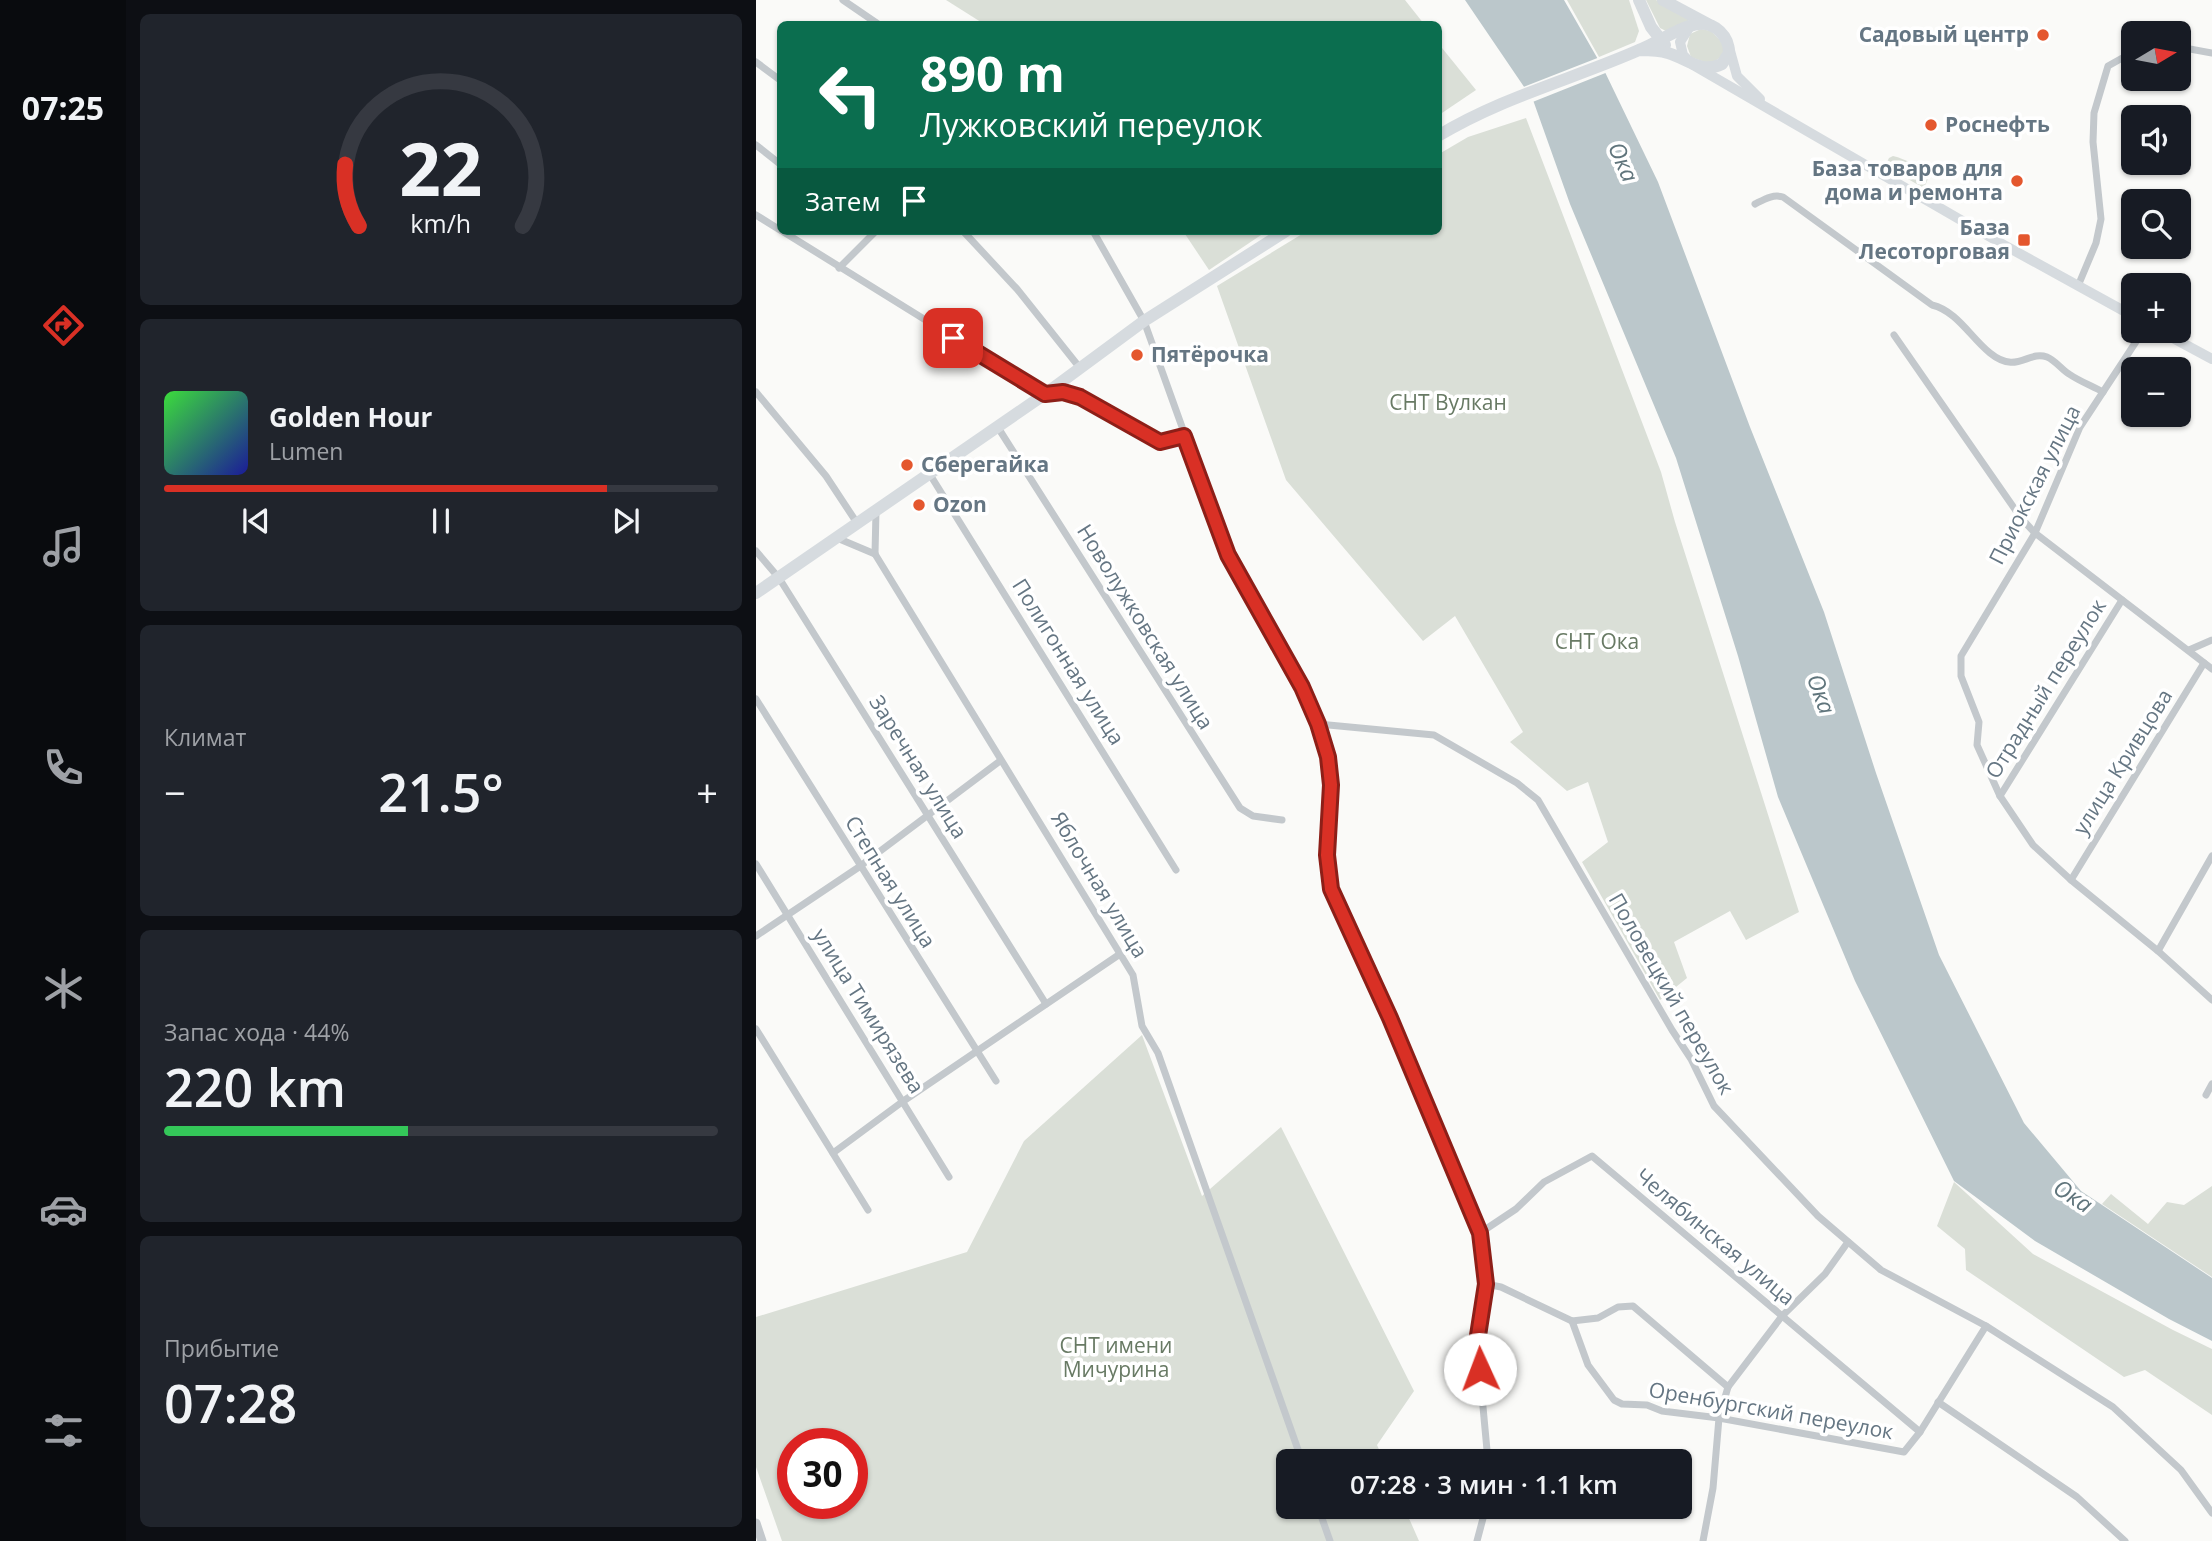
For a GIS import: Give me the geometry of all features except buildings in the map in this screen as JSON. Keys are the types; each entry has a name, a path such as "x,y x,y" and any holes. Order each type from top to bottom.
{"highway":[{"path":"1637,51 1661,51 1706,68 1722,65 1728,57 1729,46 1723,34 1663,0"},
{"path":"1640,4 1661,41 1678,57"},
{"path":"1637,51 1648,39 1648,27 1640,4"},
{"path":"1442,134 1494,109 1661,41 1691,26 1712,26"},
{"path":"756,593 1045,394 1144,321 1280,235"}],"main road":[{"path":"1691,26 1685,31 1680,42 1682,54 1693,65 2121,309"},
{"path":"1729,46 1737,76 1768,106"},
{"path":"2182,343 2212,359"}],"street":[{"path":"843,0 874,21"},
{"path":"2191,49 2212,53"},
{"path":"2078,286 2096,243 2101,219 2093,142 2094,113 2108,66 2121,59"},
{"path":"756,62 777,78"},
{"path":"756,145 777,162"},
{"path":"1755,204 1768,198 1783,197 1932,305 1945,308 1991,354 2004,362 2018,363 2042,356 2049,357 2069,374 2103,392"},
{"path":"756,215 777,228"},
{"path":"787,235 1045,394 1063,392 1080,397 1160,442 1184,436"},
{"path":"839,268 870,235"},
{"path":"967,235 1017,289 1080,368"},
{"path":"1095,235 1144,321 1228,555 1302,687 1318,724 1328,757 1331,785 1327,855 1331,889 1390,1018 1480,1233 1486,1284 1477,1342 1487,1449"},
{"path":"1894,335 2021,518 2035,533 2212,669"},
{"name":"Приокская улица","path":"2000,796 1977,744 1979,722 1961,676 1961,656 2035,533 2080,427 2135,343"},
{"path":"756,392 825,476 857,523"},
{"name":"Новолужковская улица","path":"997,426 1240,808 1253,816 1282,820"},
{"name":"Полигонная улица","path":"929,473 1176,870"},
{"path":"836,538 875,554 876,510"},
{"name":"Заречная улица","path":"756,551 779,578 1046,1004"},
{"name":"Яблочная улица","path":"875,554 1133,975 1142,1026 1158,1054 1298,1449"},
{"name":"Отрадный переулок","path":"2000,796 2122,600"},
{"path":"2189,650 2212,640"},
{"name":"улица Кривцова","path":"2071,880 2204,663"},
{"name":"Степная улица","path":"756,699 859,867 996,1081"},
{"name":"Половецкий переулок","path":"1318,724 1434,735 1517,783 1538,800 1691,1059 1714,1106 1818,1216 1881,1270 1986,1326 2113,1407 2181,1470 2212,1513"},
{"path":"756,936 859,867 1000,761"},
{"path":"2000,796 2033,845 2212,1000"},
{"path":"2158,951 2212,856"},
{"name":"улица Тимирязева","path":"756,864 949,1177"},
{"path":"833,1153 902,1102 1120,954"},
{"path":"756,1029 868,1210"},
{"path":"2206,1095 2212,1084"},
{"name":"Челябинская улица","path":"1480,1233 1516,1209 1544,1182 1592,1156 1920,1432"},
{"path":"1703,1541 1713,1488 1719,1418 1728,1387 1782,1316 1825,1274 1848,1242"},
{"path":"1486,1284 1501,1287 1572,1321 1598,1318 1618,1307 1633,1306 1728,1387"},
{"name":"Оренбургский переулок","path":"1572,1321 1588,1365 1614,1400 1622,1404 1647,1405 1662,1411 1719,1418 1903,1452 1920,1432 1986,1326"},
{"path":"1938,1402 2077,1497 2125,1541"},
{"path":"1322,1519 1330,1541"},
{"path":"1477,1541 1483,1519"},
{"path":"756,1523 762,1541"}],"green space":[{"path":"946,0 1405,0 1422,21 979,21"},
{"path":"1567,0 1629,0 1639,31 1635,42 1599,57"},
{"path":"1646,0 1656,0 1688,17 1688,21 1666,31 1660,28"},
{"path":"1701,29 1711,31 1723,43 1723,56 1710,64 1691,57 1687,46 1690,34"},
{"path":"1442,48 1476,90 1442,113"},
{"path":"1526,118 1661,472 1799,912 1746,940 1730,911 1674,942 1687,978 1660,1000 1582,862 1608,842 1588,782 1567,791 1510,742 1523,732 1455,616 1423,641 1286,480 1217,286 1300,235 1442,235 1442,152 1468,137"},
{"path":"1893,156 1912,164 1929,176 1925,186 1922,187 1885,166"},
{"path":"1186,235 1261,235 1209,270"},
{"name":"СНТ имени Мичурина","path":"1142,1035 1202,1196 1281,1127 1414,1391 1377,1445 1379,1449 1276,1449 1276,1519 1409,1519 1419,1541 782,1541 756,1467 756,1317 967,1252 1024,1141"},
{"path":"1954,1182 2033,1254 2212,1349 2212,1415 2145,1370 2124,1377 1966,1270 1965,1249 1937,1226"},
{"path":"2212,1186 2212,1277 2102,1204 2111,1194 2148,1224 2167,1202 2184,1205"}],"water":[{"name":"Ока","path":"1465,0 1564,0 1603,68 1658,182 1750,427 1824,612 1939,955 2024,1123 2081,1191 2212,1278 2212,1341 2035,1241 1954,1181 1855,981 1778,797 1738,656 1676,458 1570,204 1533,100"}],"pier":[{"path":"1600,57 1608,72 1530,103 1521,88"}],"place":[{"name":"Садовый центр","path":"2043,35"},
{"name":"Роснефть","path":"1931,125"},
{"name":"База товаров для дома и ремонта","path":"2017,181"},
{"name":"База Лесоторговая","path":"2024,240"},
{"name":"Пятёрочка","path":"1137,355"},
{"name":"Сберегайка","path":"907,465"},
{"name":"Ozon","path":"919,505"}],"route":[{"path":"953,338 1045,394 1063,392 1080,397 1160,442 1184,436 1228,555 1302,687 1318,724 1328,757 1331,785 1327,855 1331,889 1390,1018 1480,1233 1486,1284 1477,1342 1480,1369"}],"park label":[{"name":"СНТ Вулкан","path":"1448,403"},
{"name":"СНТ Ока","path":"1597,642"}]}
